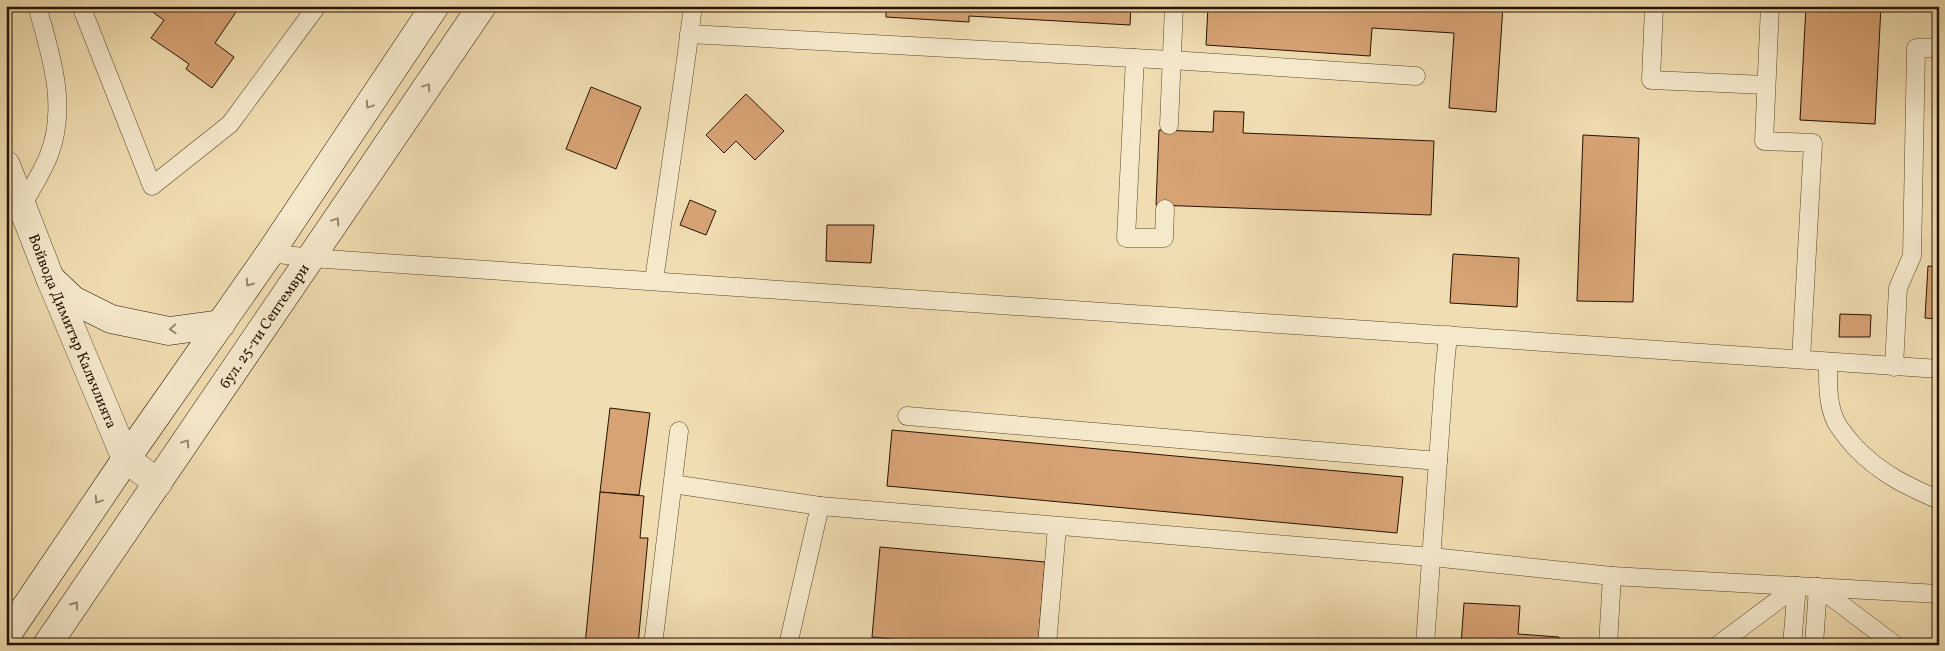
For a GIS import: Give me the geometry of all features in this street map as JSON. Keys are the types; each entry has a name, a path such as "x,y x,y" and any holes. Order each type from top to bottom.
{"main road":[{"path":"6,636 126,459 270,253 435,6"},
{"name":"бул. 25-ти Септември","path":"47,645 482,6"},
{"name":"Войвода Димитър Калъчлията","path":"6,164 50,278 126,459"},
{"path":"50,278 73,300 111,320 169,331 221,324"},
{"path":"126,459 158,483"}],"lane":[{"path":"22,206 49,156 56,131 58,88 37,6"},
{"path":"81,6 152,186 230,124 317,6"},
{"path":"654,280 693,6"},
{"path":"1169,124 1174,6"},
{"path":"1654,6 1651,80 1766,85"},
{"path":"1770,6 1764,141 1813,143 1801,360"},
{"path":"689,34 1171,60 1416,76"},
{"path":"1894,367 1898,288 1912,256 1916,48 1939,48"},
{"path":"1134,58 1126,238 1164,238 1166,209"},
{"path":"270,253 311,258 1939,369"},
{"path":"1425,645 1448,335"},
{"path":"1828,362 1831,406 1836,423 1848,438 1869,462 1897,481 1939,500"},
{"path":"907,416 1438,461"},
{"path":"653,645 679,431"},
{"path":"673,484 820,506 1432,558 1612,576 1939,594"},
{"path":"788,645 820,506"},
{"path":"1048,645 1057,527"},
{"path":"1608,645 1612,576"},
{"path":"1718,645 1797,586"},
{"path":"1792,645 1797,586"},
{"path":"1814,645 1818,587"},
{"path":"1818,587 1895,645"}],"building":[{"path":"144,6 240,6 215,43 234,57 212,88 186,69 189,64 151,38 164,20"},
{"path":"810,6 1131,6 1130,25 969,16 969,22 886,17 886,11"},
{"path":"1208,6 1503,6 1496,112 1449,108 1454,33 1372,28 1370,56 1206,45"},
{"path":"1806,6 1881,6 1875,124 1800,120"},
{"path":"591,87 641,107 616,169 566,149"},
{"path":"746,94 784,131 755,160 736,141 724,153 706,135"},
{"path":"1214,111 1244,112 1243,133 1434,141 1431,215 1156,205 1159,130 1213,132"},
{"path":"1583,135 1639,138 1633,302 1577,301"},
{"path":"690,200 716,211 706,235 680,225"},
{"path":"827,225 874,225 871,263 826,261"},
{"path":"1453,254 1519,258 1517,307 1450,303"},
{"path":"1928,266 1939,267 1939,319 1925,318"},
{"path":"1840,314 1871,315 1870,337 1839,337"},
{"path":"610,408 650,413 639,495 600,492"},
{"path":"892,430 1403,477 1397,533 887,486"},
{"path":"600,492 644,496 640,538 648,538 638,645 585,645"},
{"path":"880,547 1045,562 1038,645 954,645 872,637"},
{"path":"1464,603 1520,606 1518,634 1559,637 1558,645 1461,645"}]}
